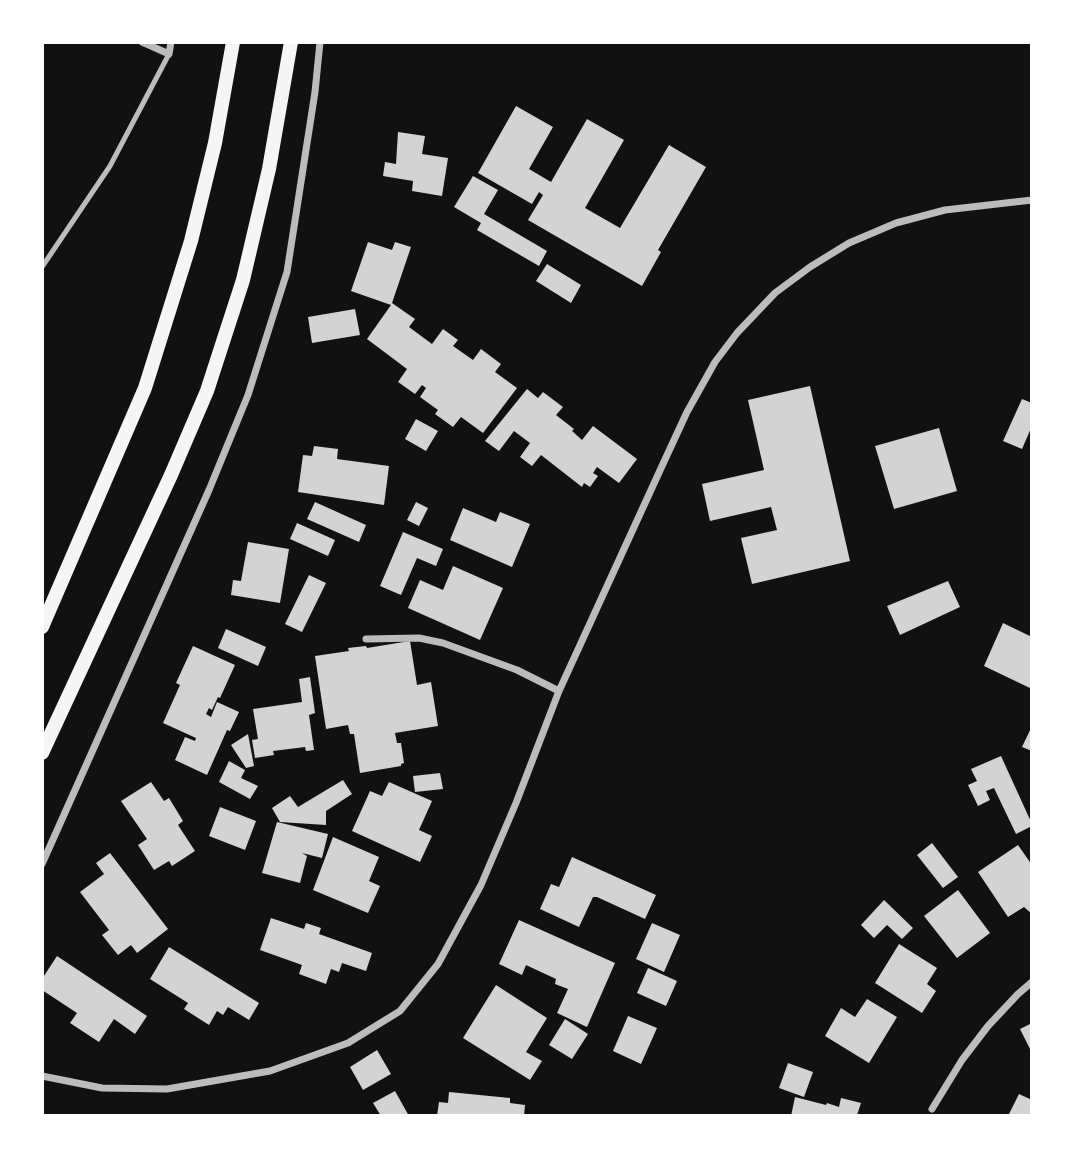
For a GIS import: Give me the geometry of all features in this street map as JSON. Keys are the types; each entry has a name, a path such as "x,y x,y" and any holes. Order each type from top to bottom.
{"main road":[{"path":"42,627 145,388 191,241 215,143 233,42"},
{"path":"42,753 207,391 243,280 269,169 290,42"}],"street":[{"path":"142,42 169,54 171,42"},
{"path":"42,864 209,490 248,395 287,272 315,92 320,42"},
{"path":"42,1076 102,1088 167,1089 270,1071 348,1043 400,1011 438,964 481,885 559,691 687,412 715,362 737,333 766,303 810,267 839,249 896,223 945,210 1032,200"},
{"path":"366,639 419,638 443,643 517,670 559,691"},
{"path":"932,1109 962,1060 988,1026 1032,982"}],"lane":[{"path":"42,267 110,166 169,54"}],"building":[{"path":"516,106 553,127 529,169 551,182 587,119 624,140 585,208 620,228 669,145 706,167 658,250 661,252 642,286 528,220 543,195 539,192 532,204 478,173"},
{"path":"398,132 425,136 422,154 448,158 442,196 412,191 413,181 383,176 385,162 396,164"},
{"path":"473,176 498,190 484,214 547,251 539,266 477,230 481,223 454,207"},
{"path":"368,242 392,250 395,242 411,247 392,303 415,319 409,327 432,344 443,329 458,340 453,346 473,360 481,349 501,364 495,372 517,388 483,433 461,417 453,427 435,414 438,410 420,397 426,388 422,385 415,394 398,382 407,369 367,339 391,305 351,291"},
{"path":"547,264 581,285 571,303 536,281"},
{"path":"355,309 360,335 312,343 308,317"},
{"path":"810,386 850,561 752,584 741,538 777,530 771,507 710,521 702,484 764,470 748,400"},
{"path":"527,389 538,398 543,392 563,407 556,415 574,429 572,431 582,440 593,426 637,459 619,483 597,467 593,473 598,476 590,487 584,483 582,487 541,455 532,466 520,457 530,443 514,431 499,451 485,441"},
{"path":"1022,399 1032,403 1032,426 1022,449 1003,441"},
{"path":"416,419 438,431 426,451 405,439"},
{"path":"939,428 957,491 894,509 875,446"},
{"path":"314,446 338,449 337,459 389,466 384,505 298,492 303,455 312,456"},
{"path":"315,502 366,525 359,542 307,519"},
{"path":"416,502 428,508 419,526 407,520"},
{"path":"463,508 496,522 500,512 530,524 512,567 450,540"},
{"path":"297,523 335,540 328,556 290,539"},
{"path":"403,532 443,549 436,566 417,558 401,595 380,586"},
{"path":"248,542 289,549 280,603 231,595 233,580 241,581"},
{"path":"453,566 503,588 480,640 408,608 420,580 443,590"},
{"path":"309,575 326,583 302,632 285,624"},
{"path":"948,581 960,607 900,635 887,606"},
{"path":"1003,623 1032,637 1032,689 984,666"},
{"path":"226,629 266,647 258,666 218,648"},
{"path":"410,641 417,685 431,682 438,726 395,733 397,743 401,743 404,763 401,766 360,773 354,734 350,734 348,725 326,729 315,656 349,651 348,648 367,648"},
{"path":"193,646 235,665 220,698 218,697 212,710 209,708 206,714 211,717 217,702 239,712 230,731 227,730 207,775 175,760 185,737 195,741 196,738 163,723 180,685 176,683"},
{"path":"310,677 315,713 309,715 314,750 306,751 305,747 273,751 274,755 255,758 252,740 258,739 253,709 302,702 299,679"},
{"path":"1032,726 1032,751 1022,747"},
{"path":"248,734 254,766 246,768 231,745"},
{"path":"1001,756 1032,824 1016,834 994,788 986,791 990,800 978,806 968,785 977,781 971,769"},
{"path":"229,761 245,770 241,778 258,786 250,799 219,782"},
{"path":"440,773 443,789 415,792 413,776"},
{"path":"343,780 352,794 326,811 326,825 280,822 272,808 290,796 298,807"},
{"path":"151,782 164,801 169,798 183,821 178,825 195,851 172,866 169,861 154,870 138,845 147,839 121,801"},
{"path":"389,782 432,801 419,830 432,836 420,862 352,831 370,791 382,796"},
{"path":"220,807 256,821 245,850 209,836"},
{"path":"277,822 328,834 322,858 302,853 307,856 300,883 262,873"},
{"path":"333,837 379,857 369,881 380,886 368,913 313,890"},
{"path":"932,843 958,877 943,888 917,855"},
{"path":"1018,845 1032,865 1032,914 1024,907 1008,917 978,872"},
{"path":"110,853 168,929 137,953 131,945 118,955 102,935 109,930 80,892 104,874 96,863"},
{"path":"572,857 656,895 645,919 597,897 593,897 579,927 540,909 551,884 559,887"},
{"path":"958,890 990,933 957,958 924,916"},
{"path":"884,900 913,928 902,939 887,925 874,938 861,925"},
{"path":"271,918 304,929 306,923 321,928 319,934 372,953 366,971 342,963 339,972 331,969 326,984 299,974 302,965 260,950"},
{"path":"519,920 615,963 587,1027 557,1013 568,989 555,984 556,979 526,965 522,975 499,964"},
{"path":"652,923 680,935 664,972 636,959"},
{"path":"899,944 937,968 927,984 936,991 922,1013 875,983"},
{"path":"169,947 259,1003 249,1020 228,1007 223,1015 217,1011 209,1025 184,1009 188,1003 150,979"},
{"path":"57,956 147,1016 135,1034 114,1019 99,1042 70,1023 77,1013 42,990 42,979"},
{"path":"648,968 677,981 666,1006 637,993"},
{"path":"496,985 547,1018 526,1052 542,1061 530,1080 463,1038"},
{"path":"867,999 897,1017 869,1063 825,1036 841,1008 855,1017"},
{"path":"628,1016 657,1028 641,1064 613,1051"},
{"path":"565,1019 588,1034 572,1059 549,1045"},
{"path":"1032,1023 1032,1053 1020,1029"},
{"path":"377,1050 391,1074 363,1090 350,1067"},
{"path":"788,1063 813,1072 804,1097 779,1088"},
{"path":"395,1091 409,1116 381,1116 373,1103"},
{"path":"449,1092 510,1098 510,1103 525,1105 524,1116 437,1116 439,1102 448,1103"},
{"path":"1019,1094 1032,1100 1032,1116 1008,1116"},
{"path":"795,1097 839,1107 841,1098 861,1103 857,1115 853,1116 791,1116"}]}
